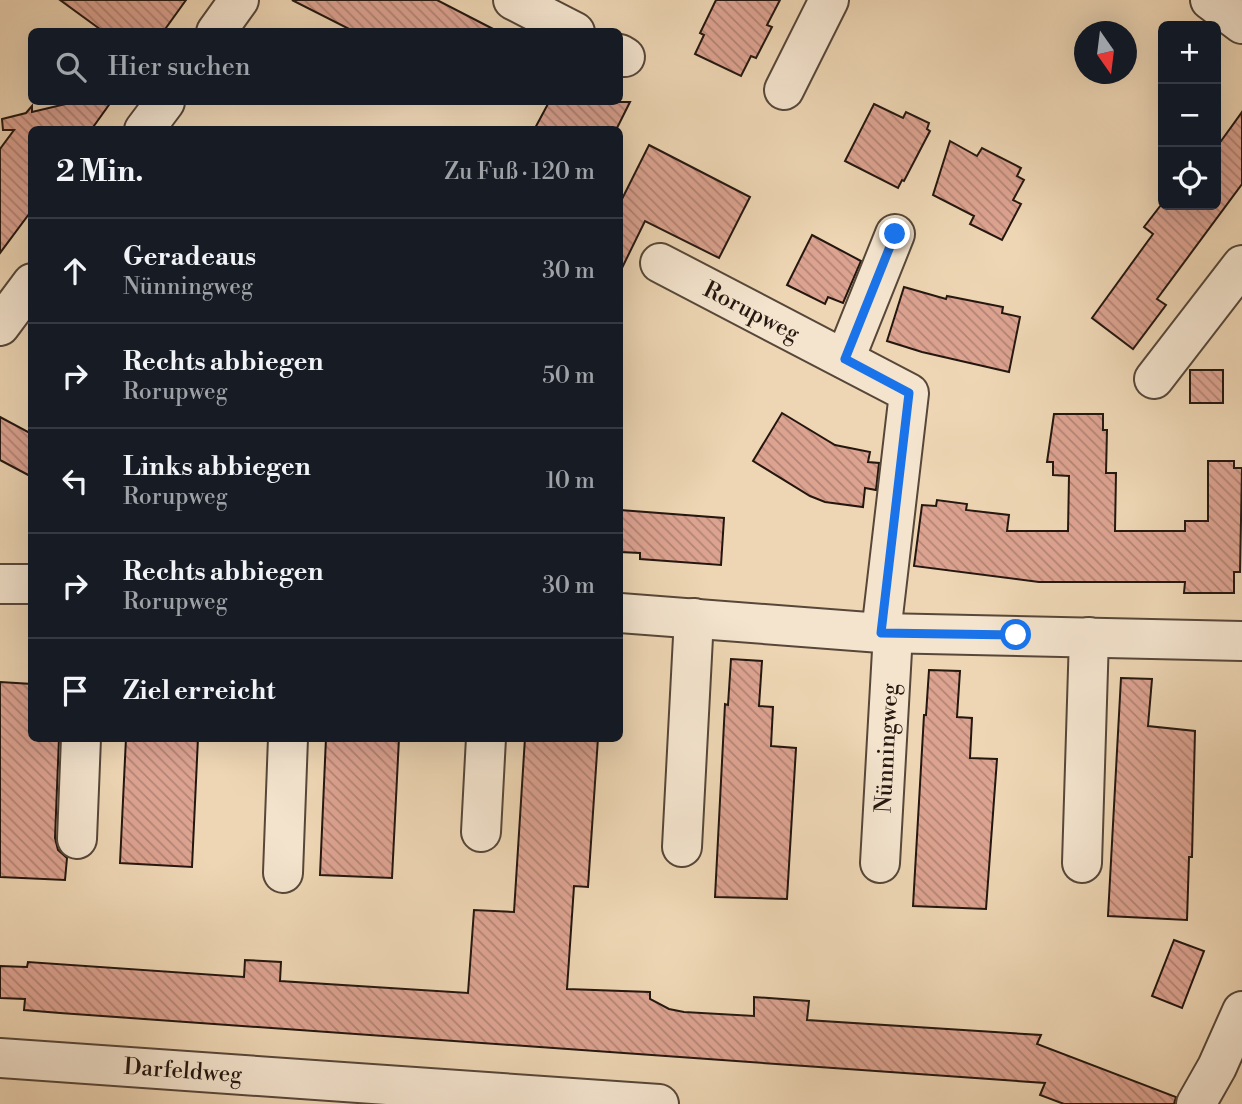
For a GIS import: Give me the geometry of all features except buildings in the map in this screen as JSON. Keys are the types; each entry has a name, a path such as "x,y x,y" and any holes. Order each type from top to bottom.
{"street":[{"path":"219,28 239,0"},
{"path":"513,0 567,28"},
{"path":"784,90 829,0"},
{"path":"1210,0 1242,23"},
{"path":"148,126 163,105"},
{"path":"845,359 895,234"},
{"name":"Rorupweg","path":"660,263 909,393 887,633"},
{"path":"1154,379 1242,265"},
{"path":"0,326 28,288"},
{"path":"0,584 28,584"},
{"path":"623,613 887,633 1242,641"},
{"path":"682,847 694,618"},
{"name":"Nünningweg","path":"880,863 887,633"},
{"path":"1082,863 1089,637"},
{"path":"77,839 81,742"},
{"path":"283,873 288,742"},
{"path":"481,832 486,742"},
{"path":"1196,1104 1217,1067 1242,1011"},
{"name":"Darfeldweg","path":"0,1058 659,1104"}],"route":[{"path":"895,234 845,359 909,393 881,633 1016,635"}]}
